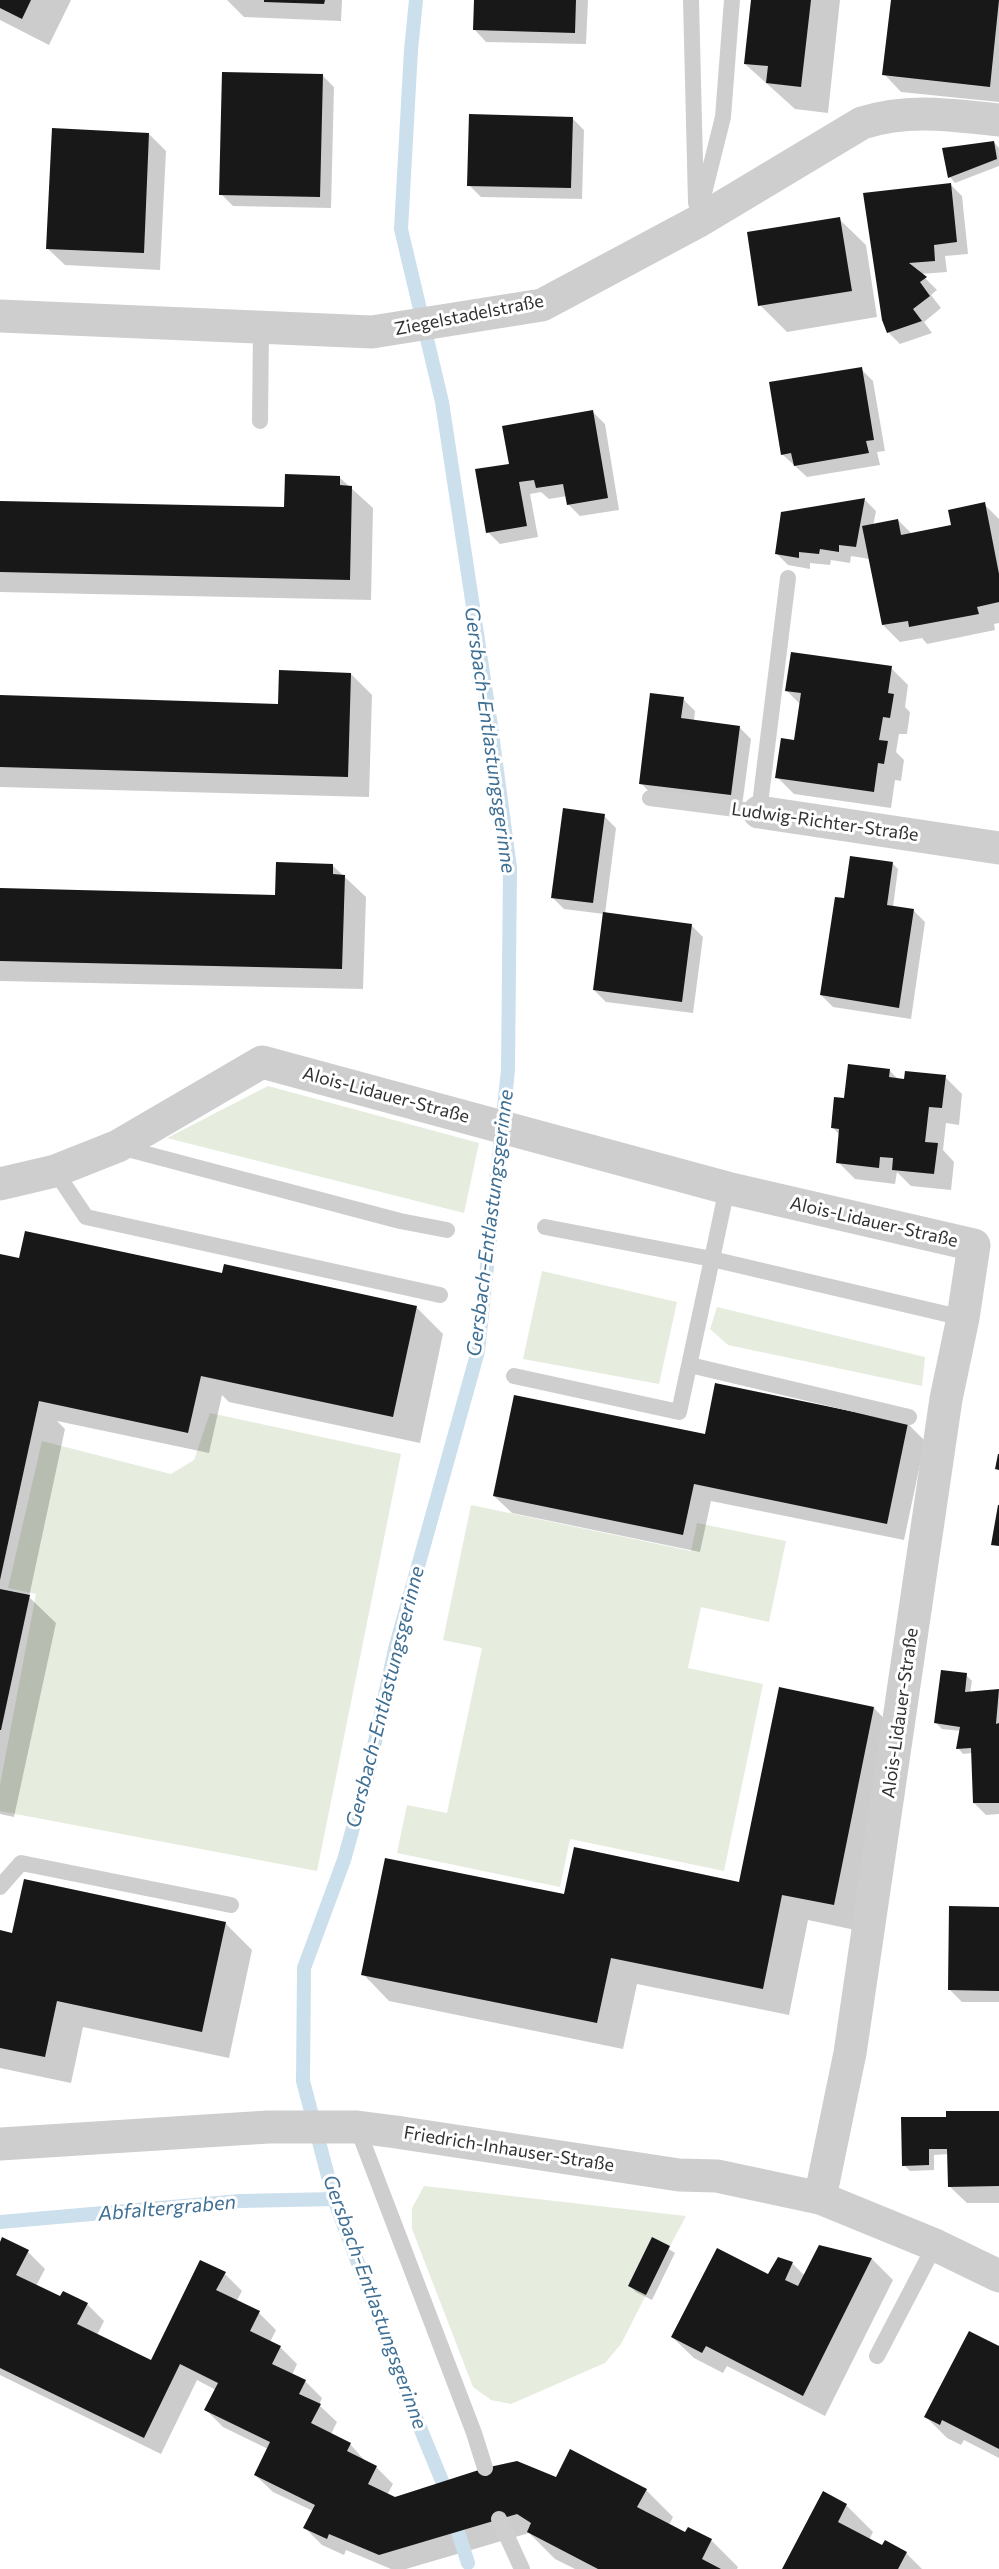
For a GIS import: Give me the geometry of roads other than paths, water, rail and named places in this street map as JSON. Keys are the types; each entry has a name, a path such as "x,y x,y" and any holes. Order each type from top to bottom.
{"street":[{"name":"Ziegelstadelstraße","path":"0,316 372,332 542,305 697,222 862,123 887,115 924,113 999,120"},
{"name":"Ludwig-Richter-Straße","path":"759,812 999,848"},
{"name":"Alois-Lidauer-Straße","path":"0,1184 55,1171 118,1146 262,1062 727,1188 974,1245 963,1318 946,1399 850,2053 820,2198"},
{"name":"Friedrich-Inhauser-Straße","path":"0,2144 268,2127 357,2127 679,2175 717,2176 820,2198 935,2245 999,2276"}],"lane":[{"path":"691,0 697,222"},
{"path":"697,222 723,117 732,0"},
{"path":"260,421 261,329"},
{"path":"759,812 788,578"},
{"name":"Ludwig-Richter-Straße","path":"650,798 759,812"},
{"path":"118,1146 400,1221 447,1230"},
{"path":"55,1171 86,1217 440,1295"},
{"path":"514,1376 679,1412 727,1188"},
{"path":"545,1227 712,1259 963,1318"},
{"path":"690,1365 909,1417"},
{"path":"0,1887 21,1863 231,1905"},
{"path":"357,2127 474,2433 485,2468"},
{"path":"877,2356 935,2245"},
{"path":"499,2519 522,2569"}],"waterway":[{"name":"Gersbach-Entlastungsgerinne","path":"416,0 401,229 442,402 510,868 508,1070 478,1351 395,1649 368,1774 344,1860 304,1968 303,2081 334,2199 442,2481"},
{"name":"Abfaltergraben","path":"0,2222 240,2201 334,2199"},
{"name":"Gersbach-Entlastungsgerinne","path":"458,2532 468,2563"}]}
